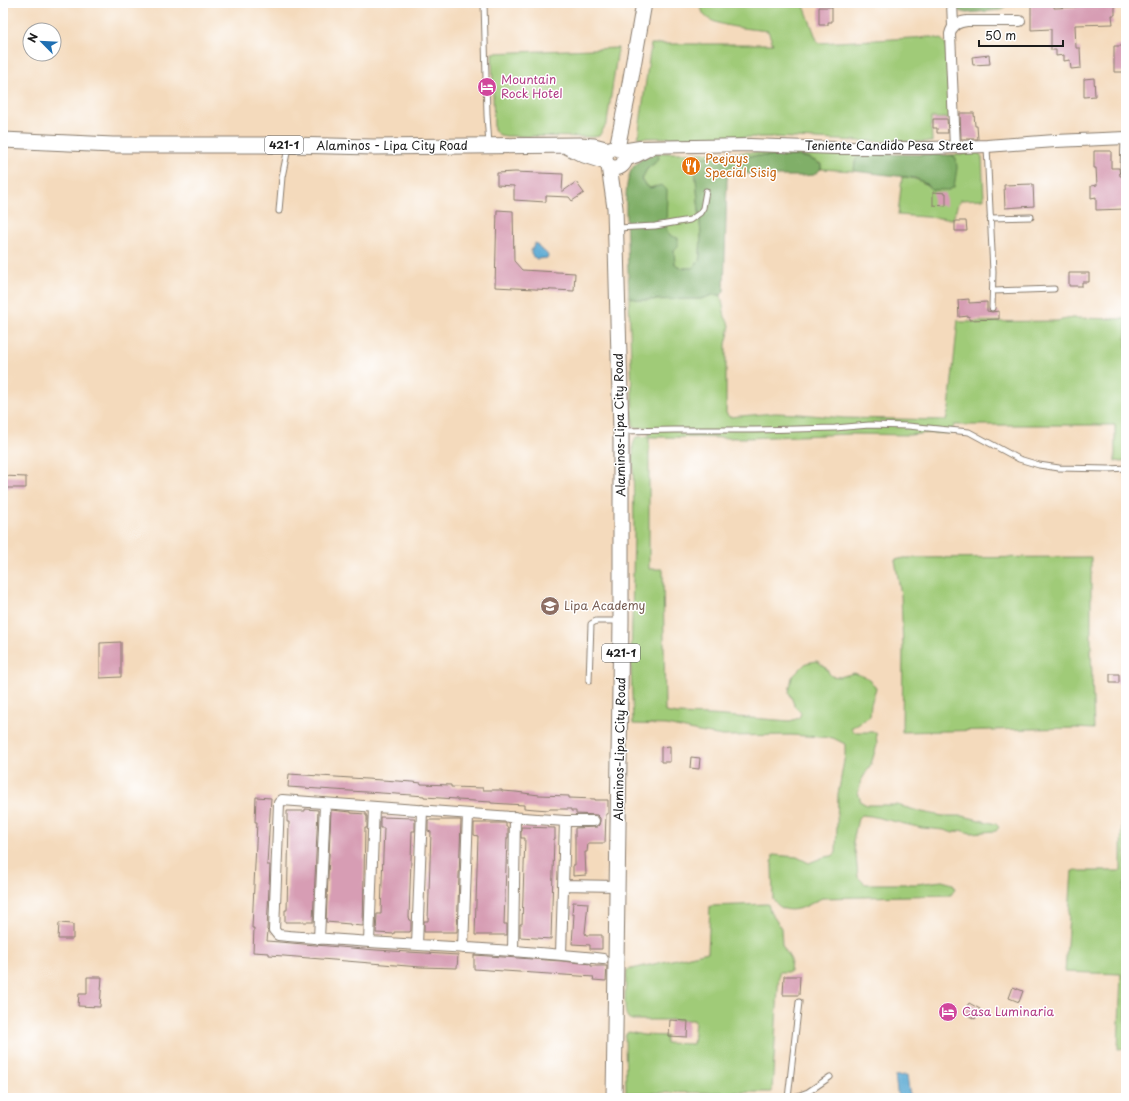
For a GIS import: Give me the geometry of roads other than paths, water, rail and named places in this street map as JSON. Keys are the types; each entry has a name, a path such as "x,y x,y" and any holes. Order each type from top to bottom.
{"main road":[{"name":"Alaminos-Lipa City Road","path":"614,1098 621,621 621,431 615,157 644,3"},
{"name":"Alaminos - Lipa City Road","path":"3,140 113,145 288,145 373,147 587,145 600,147 615,157"}],"street":[{"path":"952,3 953,26 950,34 955,147"},
{"path":"953,26 960,22 967,21 1020,21"},
{"name":"Teniente Candido Pesa Street","path":"615,157 637,156 652,147 750,145 843,148 955,147 1125,138"},
{"path":"594,820 565,821 282,800 279,803 274,930 278,935 561,954 603,959"},
{"path":"319,938 325,804"},
{"path":"369,942 374,807"},
{"path":"417,945 422,810"},
{"path":"463,948 468,814"},
{"path":"513,951 515,817"},
{"path":"561,954 565,821"},
{"path":"563,885 618,886"}],"lane":[{"path":"484,3 489,146"},
{"path":"1123,171 1125,138"},
{"path":"279,211 282,177 288,145"},
{"path":"987,146 993,272 992,308"},
{"path":"616,228 655,226 690,220 700,213 703,208 706,191"},
{"path":"990,218 1031,217"},
{"path":"993,291 1054,289"},
{"path":"621,431 754,430 835,428 869,425 908,426 969,432 1019,459 1039,465 1059,468 1126,468"},
{"path":"589,681 590,624 596,620 621,621"},
{"path":"788,1098 799,1002"},
{"path":"792,1098 808,1092 830,1077"}],"water":[{"path":"535,243 547,254 547,258 537,259 532,256 531,251"},
{"path":"907,1075 910,1098 898,1098 895,1076"}],"place":[{"name":"Mountain Rock Hotel","path":"487,87"},
{"name":"Peejays Special Sisig","path":"691,166"},
{"name":"Lipa Academy","path":"550,606"},
{"name":"Casa Luminaria","path":"948,1012"}]}
